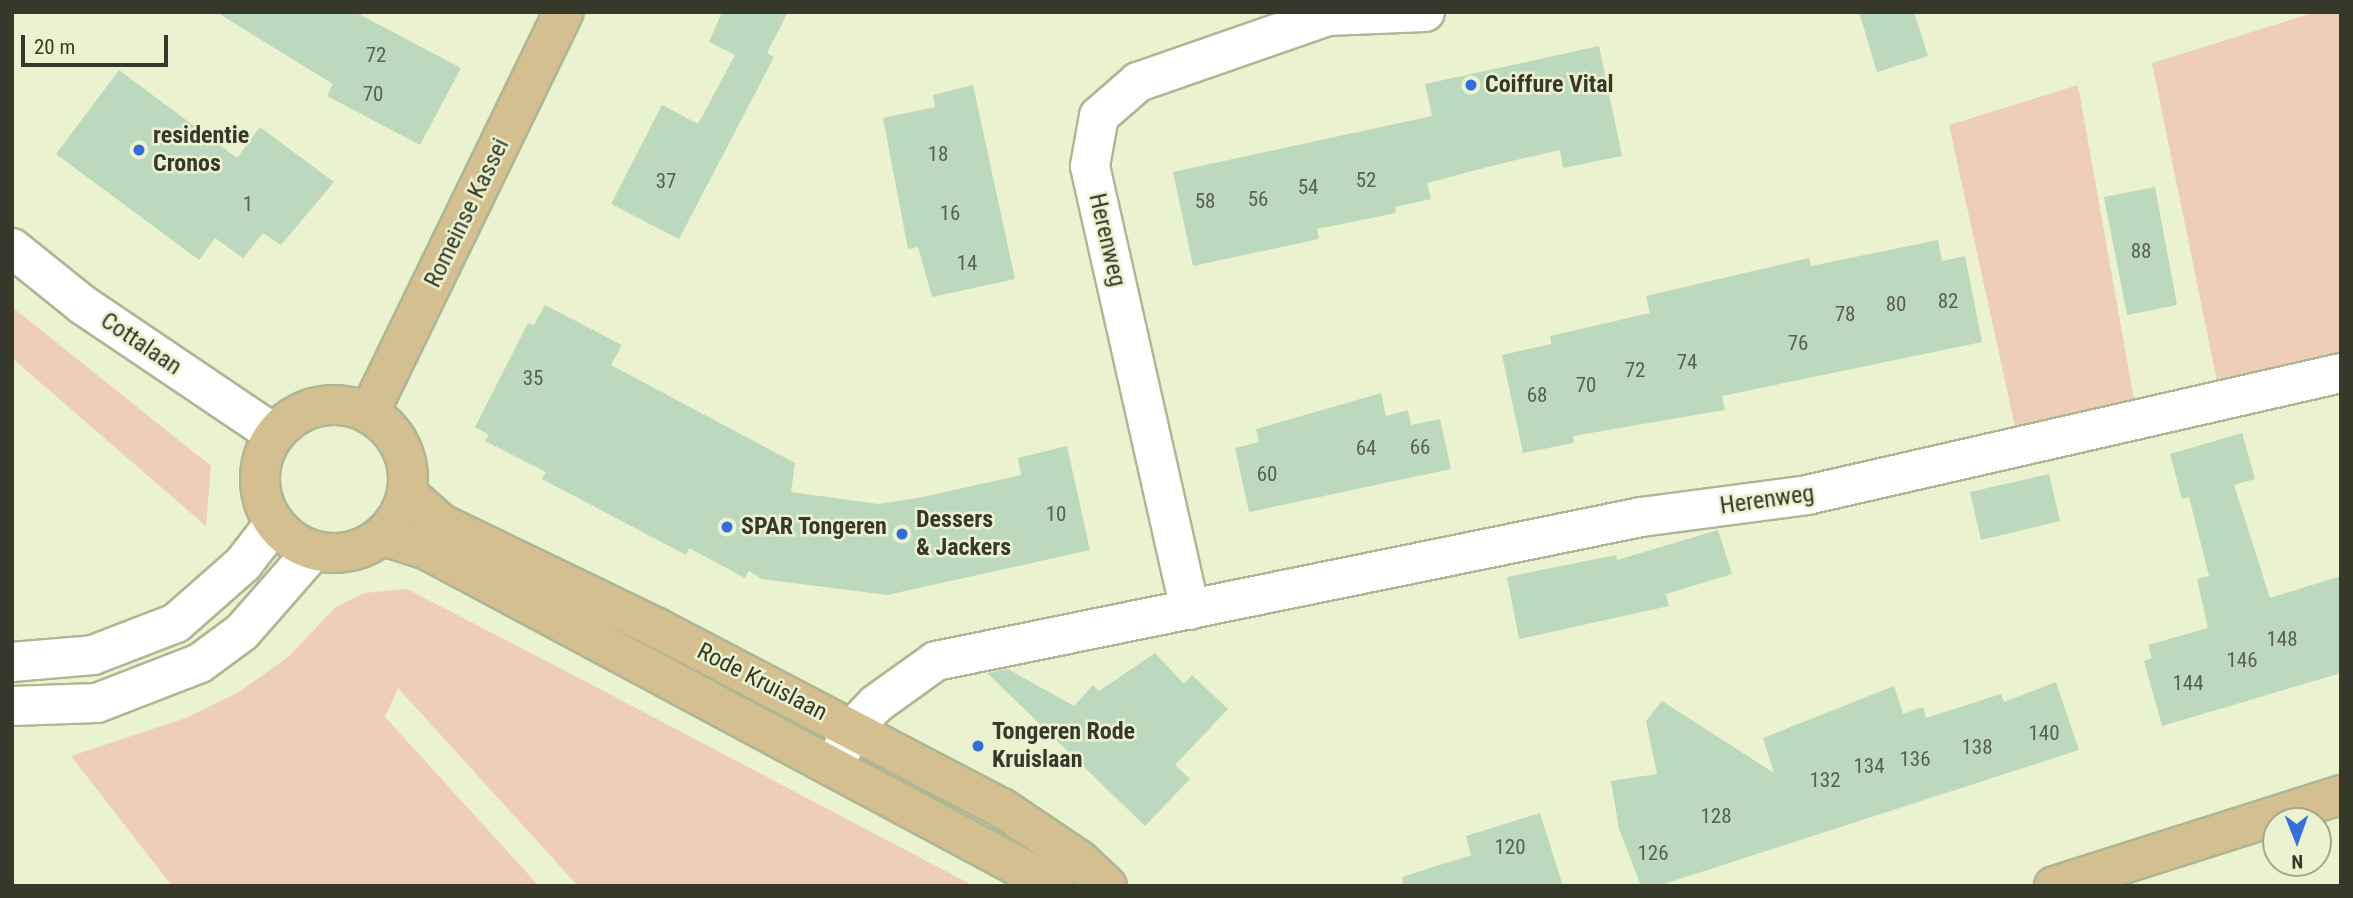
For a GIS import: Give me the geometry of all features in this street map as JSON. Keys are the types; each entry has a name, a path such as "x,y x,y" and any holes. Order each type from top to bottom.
{"main road":[{"name":"Romeinse Kassei","path":"369,413 564,12"},
{"path":"344,405 369,413 392,432 406,459 409,495 383,537 362,549 313,551 274,524 259,479 274,434 294,416 318,406 344,405"},
{"name":"Rode Kruislaan","path":"409,495 440,523 853,729 1002,808 1079,860 1107,886"},
{"name":"Rode Kruislaan","path":"383,537 427,551 1055,886"},
{"path":"2054,886 2341,795"}],"street":[{"name":"Herenweg","path":"1190,610 1090,166 1099,116 1138,82 1329,14 1425,12"},
{"name":"Cottalaan","path":"12,248 83,305 274,434"},
{"name":"Herenweg","path":"833,766 853,729 900,682 936,661 1641,517 1807,495 2341,373"},
{"path":"12,662 93,655 176,623 243,564 274,524"},
{"path":"12,706 96,703 200,663 242,632 313,551"}],"shaded area":[{"path":"2316,12 2341,12 2341,359 2218,386 2152,63"},
{"path":"2078,85 2135,405 2016,431 1949,125"},
{"path":"12,307 211,466 206,526 12,358"},
{"path":"407,589 974,886 578,886 398,688 385,717 539,886 172,886 71,756 186,718 239,692 288,657 336,607 364,593"}],"building":[{"path":"216,12 355,12 461,68 420,145 327,96 333,84"},
{"path":"722,12 788,12 767,53 774,57 679,239 611,204 662,105 698,124 735,55 709,42"},
{"path":"1859,12 1914,12 1928,56 1877,72"},
{"path":"1599,46 1622,156 1563,168 1560,150 1503,163 1427,183 1431,199 1395,207 1396,213 1317,229 1319,239 1193,266 1173,172 1432,116 1425,84"},
{"path":"119,70 237,158 260,127 334,182 281,245 263,233 243,258 215,238 199,260 56,154"},
{"path":"973,85 1015,279 932,297 918,247 908,249 883,118 935,107 933,95"},
{"path":"2155,187 2177,305 2127,315 2104,197"},
{"path":"1938,240 1942,261 1965,256 1982,342 1722,396 1725,410 1573,436 1574,443 1523,453 1502,355 1551,344 1550,336 1650,313 1646,296 1809,258 1811,266"},
{"path":"545,305 622,345 611,365 795,463 791,492 878,504 918,498 1021,475 1018,458 1067,446 1090,550 887,595 762,579 749,571 745,578 689,548 686,555 542,479 546,472 485,441 489,435 475,427 528,323 534,325"},
{"path":"1381,393 1386,416 1408,410 1411,425 1440,419 1451,469 1249,512 1235,448 1259,442 1256,429"},
{"path":"2242,433 2255,479 2234,485 2270,598 2341,576 2341,673 2162,726 2144,661 2152,658 2148,645 2208,628 2197,579 2209,576 2189,497 2182,499 2170,454"},
{"path":"2049,474 2060,521 1981,540 1970,492"},
{"path":"1718,530 1732,574 1666,594 1669,606 1519,639 1507,577 1616,555 1617,560"},
{"path":"1155,653 1184,684 1192,675 1228,709 1175,765 1190,779 1145,826 987,673 1008,669 1074,706 1093,685 1099,691"},
{"path":"2056,682 2079,750 1658,886 1641,886 1619,829 1611,781 1657,774 1646,721 1662,701 1774,773 1763,738 1894,686 1903,714 1923,707 1926,718 2001,694 2004,702"},
{"path":"1540,813 1563,886 1403,886 1402,877 1471,855 1466,836"}],"place":[{"name":"Coiffure Vital","path":"1471,85"},
{"name":"residentie Cronos","path":"139,150"},
{"name":"SPAR Tongeren","path":"727,527"},
{"name":"Dessers & Jackers","path":"902,534"},
{"name":"Tongeren Rode Kruislaan","path":"978,746"}]}
